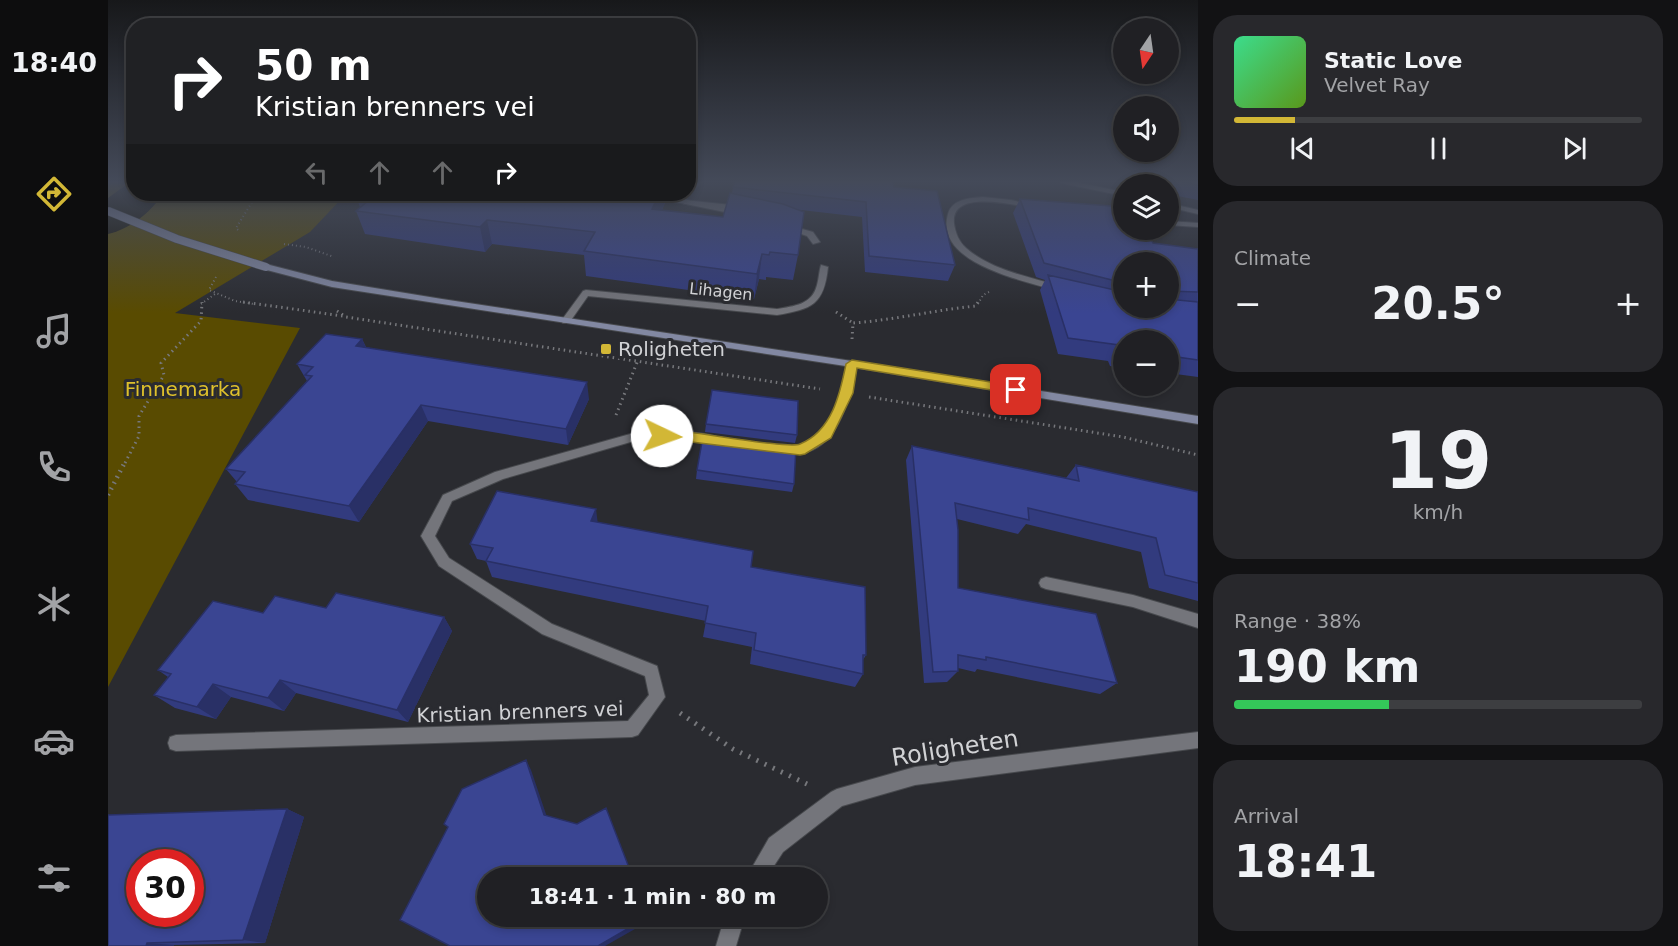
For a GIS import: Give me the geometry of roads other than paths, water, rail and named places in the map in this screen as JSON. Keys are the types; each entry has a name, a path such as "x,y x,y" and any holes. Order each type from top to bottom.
{"main road":[{"path":"143,225 177,239 266,267 332,284 1198,420"}],"street":[{"path":"785,225 810,234 816,242"},
{"path":"951,225 951,232 962,249 985,264 1062,290"},
{"name":"Lihagen","path":"566,321 586,293 777,312 804,307 816,300 822,286 824,267"},
{"path":"765,446 800,450 826,434 847,393 852,364"},
{"name":"Kristian brenners vei","path":"176,743 632,729 657,697 652,671 547,629 444,562 428,536 447,498 499,475 641,435 683,436 730,442"},
{"path":"1046,583 1133,601 1198,621"},
{"name":"Roligheten","path":"762,867 776,845 837,798 915,776 1198,740"},
{"path":"726,946 732,927"}],"place":[{"name":"Roligheten","path":"606,349"}],"park label":[{"name":"Finnemarka","path":"183,389"}]}
